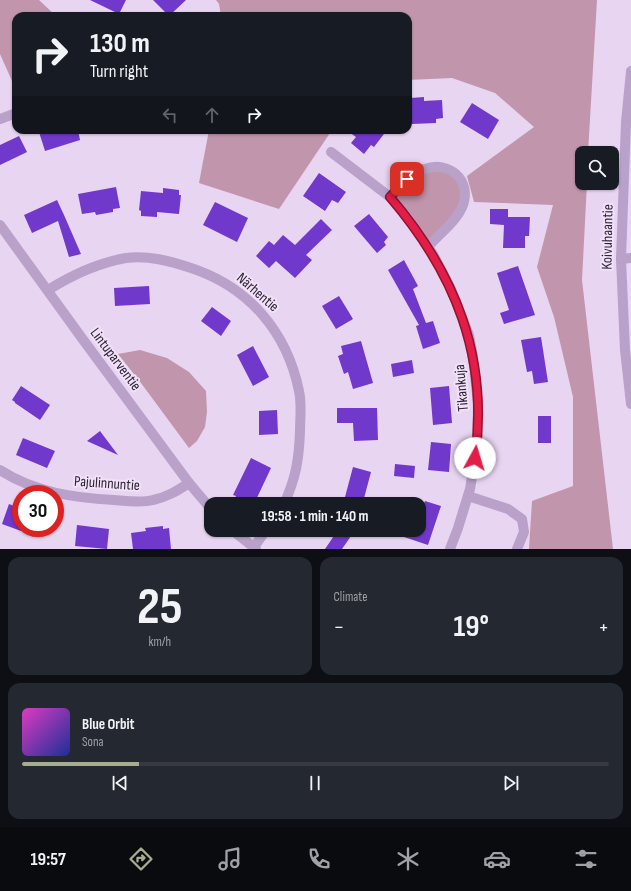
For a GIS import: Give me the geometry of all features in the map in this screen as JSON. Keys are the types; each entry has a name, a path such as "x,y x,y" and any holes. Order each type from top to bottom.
{"street":[{"name":"Koivuhaantie","path":"631,71 625,350 631,404"},
{"path":"0,119 12,114"},
{"name":"Tikankuja","path":"331,152 390,197 405,214 428,247 451,289 469,335 478,404 478,425 474,469 468,496 450,549"},
{"path":"390,197 407,179 426,168 437,166 448,169 457,175 463,182 465,193 463,205 458,215 428,247"},
{"name":"Lintuparventie","path":"0,226 189,483 204,500"},
{"name":"Närhentie","path":"48,290 77,273 100,264 127,258 153,258 177,263 206,273 226,284 259,310 273,326 283,346 293,368 300,393 298,460 295,477 287,497"},
{"name":"Pajulinnuntie","path":"0,470 33,487 64,495 90,499 134,501 152,500 173,494 189,483"},
{"path":"468,496 508,509 522,519 524,532 517,549"},
{"path":"241,537 255,548 262,537"}],"shaded area":[{"path":"0,0 39,0 52,12 12,12 12,81 0,54"},
{"path":"216,0 597,0 588,146 575,146 575,190 587,190 582,280 613,549 529,549 532,501 573,486 573,397 554,317 537,267 553,205 474,202 467,176 534,127 495,93 452,78 412,80 412,12 220,12 219,4"},
{"path":"208,134 329,134 279,209 199,183"},
{"path":"437,168 456,176 463,193 456,214 428,240 394,196 416,174"},
{"path":"140,350 167,358 189,372 206,391 207,412 205,427 197,441 189,448 118,354"}],"building":[{"path":"90,0 126,0 120,12 115,12"},
{"path":"153,0 186,0 173,12 165,12"},
{"path":"424,97 424,101 442,100 443,118 436,119 436,123 412,124 412,98"},
{"path":"472,103 499,120 488,139 460,122"},
{"path":"40,134 79,134 80,140 45,151"},
{"path":"352,134 384,134 374,147 371,145 364,154 351,143 356,137"},
{"path":"19,136 27,152 0,165 0,145"},
{"path":"319,173 346,192 338,203 332,200 325,211 303,196"},
{"path":"116,187 120,208 113,209 113,212 96,215 95,212 82,214 78,194"},
{"path":"163,188 179,190 179,195 181,195 179,214 157,212 157,217 141,216 141,211 139,210 141,191 163,193"},
{"path":"57,200 81,254 69,257 58,221 32,233 24,215"},
{"path":"215,202 248,218 237,242 203,225"},
{"path":"490,209 508,209 508,217 530,217 529,236 525,236 525,248 503,248 504,225 490,224"},
{"path":"369,214 388,237 384,242 386,245 377,253 354,226"},
{"path":"321,219 332,230 306,255 312,260 295,278 276,261 269,268 256,256 269,241 274,245 283,235 295,245"},
{"path":"404,260 418,286 413,289 426,323 433,321 440,343 423,349 416,326 419,325 388,270"},
{"path":"518,266 535,315 504,324 500,313 509,310 497,273"},
{"path":"149,286 150,304 115,306 114,288"},
{"path":"339,296 353,319 336,329 322,306"},
{"path":"212,307 231,321 221,336 201,321"},
{"path":"541,337 548,382 534,384 532,371 527,372 521,340"},
{"path":"361,341 373,383 353,389 348,372 344,374 338,356 343,354 341,346"},
{"path":"253,346 269,377 253,386 237,355"},
{"path":"412,360 414,373 393,377 391,364"},
{"path":"21,386 50,405 40,420 12,400"},
{"path":"449,386 452,423 433,425 430,388"},
{"path":"337,408 377,408 378,440 354,441 353,423 337,423"},
{"path":"277,410 278,434 259,435 259,411"},
{"path":"538,416 551,416 551,443 538,443"},
{"path":"100,431 118,455 87,441"},
{"path":"23,438 55,451 47,468 16,455"},
{"path":"431,442 451,444 449,472 428,470"},
{"path":"251,458 271,468 257,497 236,497 233,495"},
{"path":"395,464 415,466 414,478 394,476"},
{"path":"353,467 371,472 364,497 345,497"},
{"path":"426,501 441,506 428,545 404,537 426,537"},
{"path":"9,504 12,505 12,528 2,524"},
{"path":"77,525 109,529 107,549 75,546"},
{"path":"163,526 163,529 169,528 171,549 133,549 131,533 146,531 145,528"},
{"path":"333,537 350,537 342,549 325,549"}],"route":[{"path":"407,179 390,197 405,214 433,254 451,289 469,335 478,404 477,446 475,458"}]}
